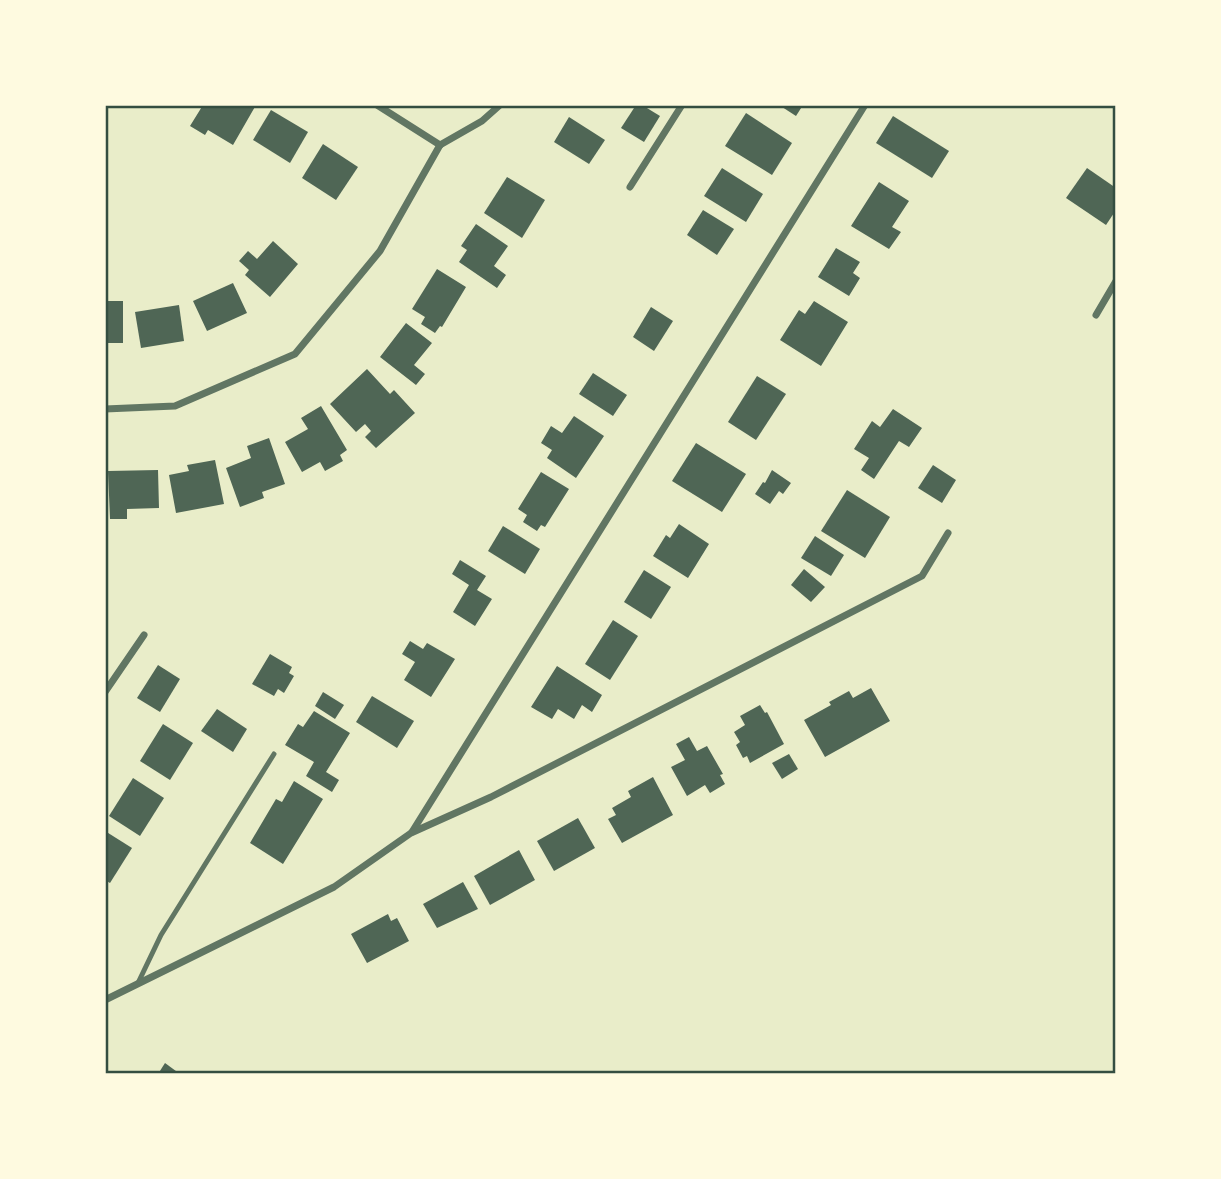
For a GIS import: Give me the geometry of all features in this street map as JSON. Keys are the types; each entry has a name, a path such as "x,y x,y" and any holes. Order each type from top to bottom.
{"street":[{"path":"377,105 440,145"},
{"path":"105,409 175,406 295,354 380,251 440,145 482,121 500,105"},
{"path":"630,187 682,105"},
{"path":"411,833 864,105"},
{"path":"1096,314 1116,281"},
{"path":"105,1000 334,887 411,833 491,797 922,576 948,533"},
{"path":"105,692 144,635"}],"lane":[{"path":"137,986 161,935 274,754"}],"building":[{"path":"203,105 256,105 233,145 208,130 205,135 190,126"},
{"path":"636,105 642,105 660,116 644,142 621,128"},
{"path":"779,105 803,105 796,116"},
{"path":"271,110 308,132 290,163 253,140"},
{"path":"746,113 792,143 772,175 725,146"},
{"path":"893,116 949,151 932,178 876,143"},
{"path":"569,117 605,140 589,164 554,142"},
{"path":"323,144 358,167 336,200 302,178"},
{"path":"722,168 763,194 746,222 704,196"},
{"path":"1087,168 1116,188 1116,210 1106,225 1066,198"},
{"path":"507,177 545,200 522,238 484,213"},
{"path":"879,182 909,201 892,227 901,232 889,249 851,226"},
{"path":"703,210 734,229 717,255 687,235"},
{"path":"476,224 508,246 494,266 506,275 497,288 459,262 467,250 461,246"},
{"path":"273,241 298,264 270,297 245,275 249,270 239,261 248,251 257,259"},
{"path":"836,248 860,262 853,273 860,278 849,296 818,277"},
{"path":"437,269 466,287 442,327 435,333 421,324 425,317 412,309"},
{"path":"233,283 247,313 207,331 193,301"},
{"path":"105,301 123,301 123,343 105,343"},
{"path":"814,301 848,322 821,366 780,340 799,310 805,314"},
{"path":"179,305 184,341 141,348 135,312"},
{"path":"651,307 673,321 654,351 633,337"},
{"path":"406,323 432,343 414,365 425,374 416,385 380,357"},
{"path":"367,369 390,394 394,390 415,413 376,448 365,437 371,431 365,424 356,432 330,404"},
{"path":"593,373 627,395 613,416 579,394"},
{"path":"757,376 786,394 756,440 728,422"},
{"path":"321,406 347,450 340,455 343,461 325,471 320,462 302,472 285,442 308,429 301,418"},
{"path":"893,409 922,428 909,447 899,441 874,479 861,470 869,458 854,449 872,421 880,427"},
{"path":"574,416 604,436 576,478 547,458 552,450 541,443 551,426 562,433"},
{"path":"269,438 285,484 262,492 264,498 240,507 226,468 251,458 247,446"},
{"path":"696,443 746,474 722,512 672,481"},
{"path":"215,460 224,504 176,513 169,475 189,471 187,465"},
{"path":"933,465 956,480 942,503 918,488"},
{"path":"158,470 159,508 127,509 127,519 110,519 108,471"},
{"path":"772,470 791,483 783,494 779,491 770,504 755,494"},
{"path":"541,472 569,489 545,527 541,525 537,531 523,522 527,515 518,509"},
{"path":"847,490 890,517 865,558 821,531"},
{"path":"679,524 709,544 688,578 653,556 666,535 670,538"},
{"path":"503,526 540,549 525,574 488,551"},
{"path":"815,536 844,555 831,576 801,558"},
{"path":"460,560 486,576 477,590 492,599 475,626 453,612 469,585 452,574"},
{"path":"804,569 825,587 811,602 791,585"},
{"path":"644,570 671,587 651,619 624,602"},
{"path":"613,620 638,636 610,680 585,664"},
{"path":"410,641 423,649 427,643 455,659 431,697 404,680 415,662 402,654"},
{"path":"270,654 292,667 289,673 294,676 284,693 278,689 274,696 252,684"},
{"path":"158,665 180,679 160,712 137,698"},
{"path":"557,666 602,695 592,712 582,705 574,719 558,709 552,719 531,707"},
{"path":"871,688 890,721 825,757 804,720 849,691 853,698"},
{"path":"323,692 344,705 335,719 315,706"},
{"path":"372,696 414,721 397,748 356,722"},
{"path":"760,705 765,713 767,712 784,744 750,763 747,756 743,758 736,745 740,742 734,732 745,725 740,716"},
{"path":"217,709 247,729 233,752 201,731"},
{"path":"314,711 350,733 326,772 339,780 332,792 306,776 314,762 285,745 298,724 303,727"},
{"path":"163,724 193,743 170,780 140,761"},
{"path":"689,737 697,751 707,746 723,774 720,775 725,784 710,793 705,785 687,796 671,767 685,760 676,744"},
{"path":"789,754 798,769 782,779 772,763"},
{"path":"653,777 673,815 622,843 608,819 616,815 612,808 631,797 628,791"},
{"path":"133,778 164,798 140,836 109,816"},
{"path":"294,781 323,799 283,864 250,843 276,799 282,802"},
{"path":"578,818 595,848 554,871 537,841"},
{"path":"105,831 132,848 110,883 105,880"},
{"path":"519,850 535,880 490,905 474,876"},
{"path":"463,882 478,909 437,928 423,904"},
{"path":"388,914 391,921 397,918 409,941 367,963 351,934"},
{"path":"165,1063 180,1074 158,1074"}]}
